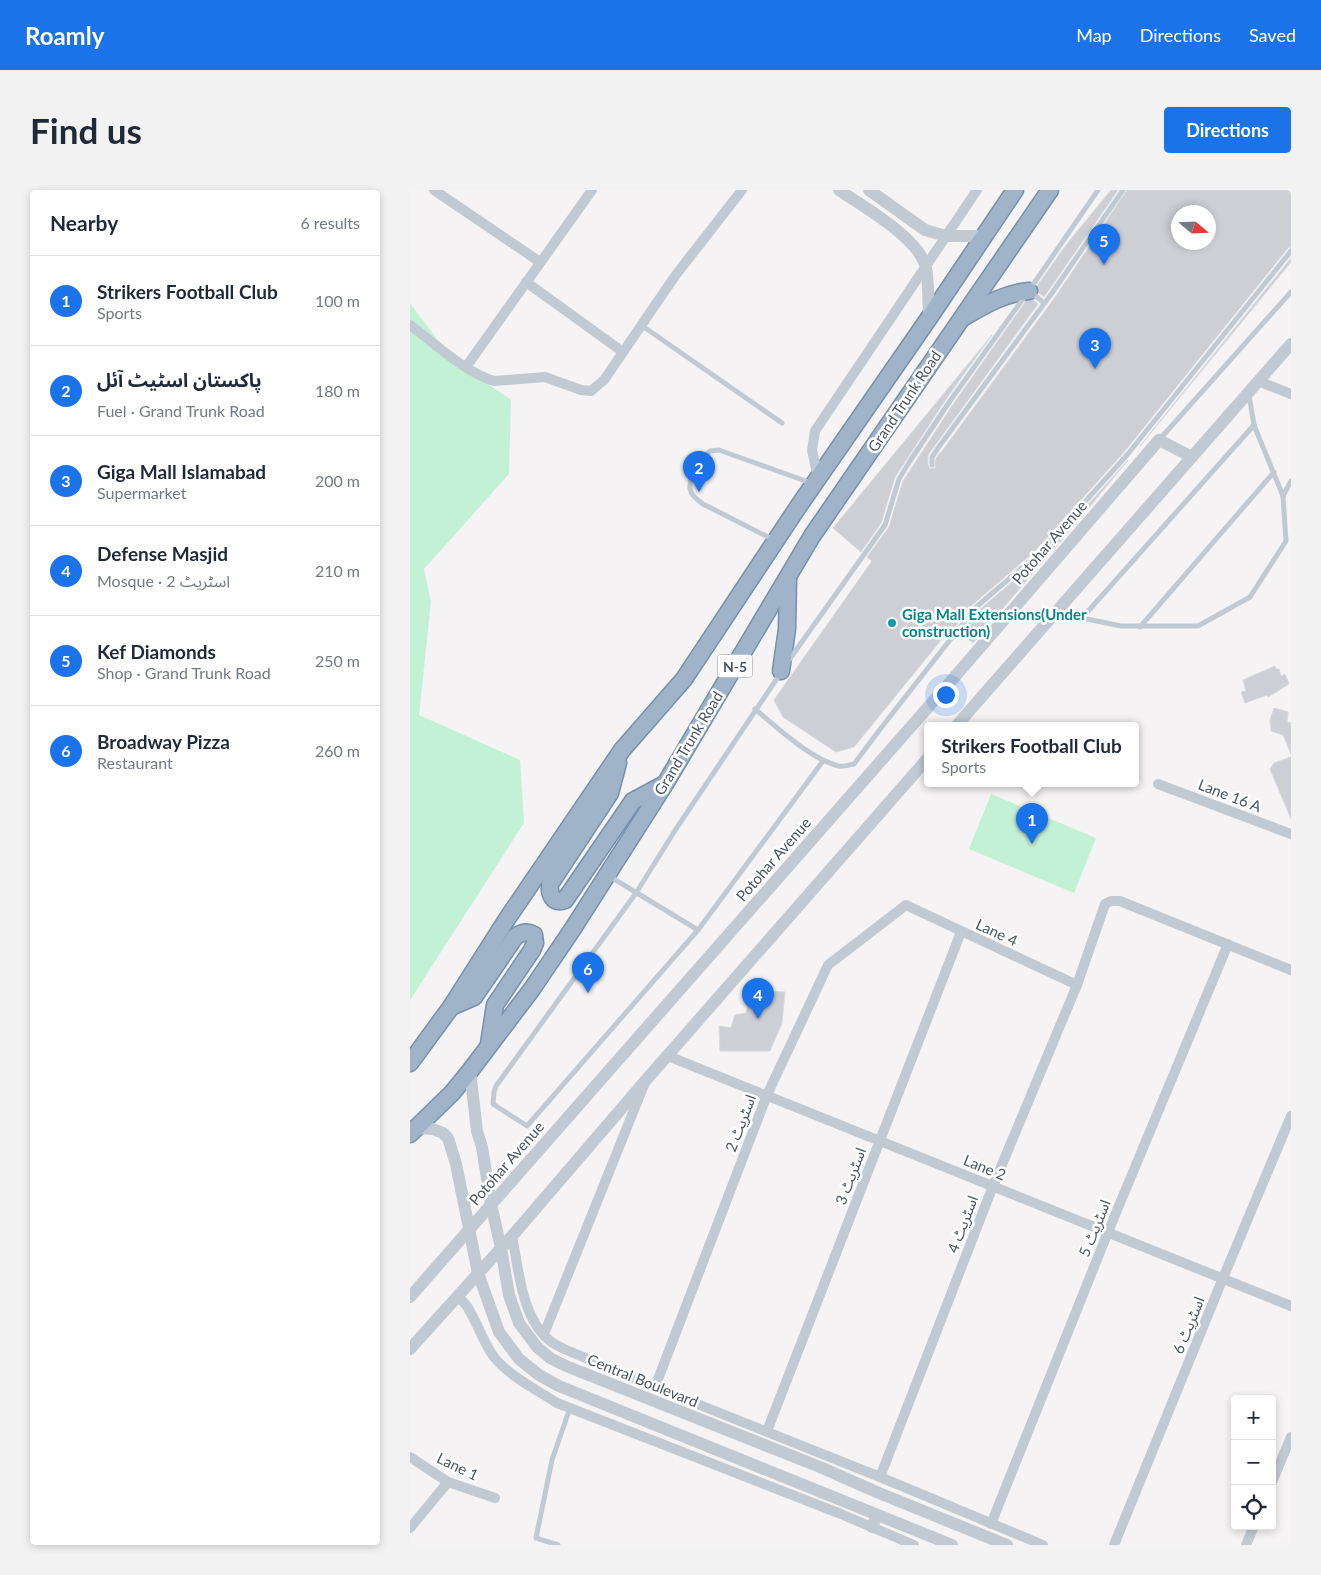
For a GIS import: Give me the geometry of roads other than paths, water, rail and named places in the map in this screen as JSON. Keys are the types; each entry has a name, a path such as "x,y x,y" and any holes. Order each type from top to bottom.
{"highway":[{"name":"Grand Trunk Road","path":"410,1063 450,1007 507,919 622,750 684,679 816,481 1015,190"},
{"name":"Grand Trunk Road","path":"414,1131 452,1093 532,989 572,930 665,784 812,536 1050,190"},
{"path":"960,319 988,303 1019,292 1029,291"},
{"path":"781,671 786,636 788,577"},
{"path":"622,750 610,794 550,884 551,897 556,901 561,902 565,900 633,801 665,784"},
{"path":"450,1007 474,997 515,937 521,932 529,932 534,936 535,943 532,950 495,1005 489,1045"}],"street":[{"path":"434,190 540,262"},
{"path":"466,367 592,190"},
{"path":"410,325 466,367 494,381 545,377 581,390 591,390 604,380 675,276 742,190"},
{"path":"839,190 902,234 918,251 926,266 929,318"},
{"path":"869,190 925,230 946,236 985,236"},
{"path":"816,481 812,450 815,431 977,190"},
{"path":"526,282 623,352"},
{"path":"960,722 1291,344"},
{"path":"1258,381 1291,394"},
{"path":"1159,440 1192,457"},
{"name":"Potohar Avenue","path":"410,1297 946,687 1159,440"},
{"path":"410,1349 512,1236 924,763"},
{"name":"Lane 16 A","path":"1158,784 1291,834"},
{"name":"اسٹریٹ 4","path":"880,1477 993,1186 1077,985 1105,904 1111,901 1120,901 1291,970"},
{"name":"Lane 4","path":"906,905 1077,985"},
{"name":"اسٹریٹ 2","path":"654,1387 767,1095 828,965 906,905"},
{"name":"اسٹریٹ 3","path":"767,1431 961,932"},
{"name":"اسٹریٹ 5","path":"991,1524 1108,1232 1228,944"},
{"name":"Lane 2","path":"668,1056 1291,1306"},
{"name":"Central Boulevard","path":"470,1070 476,1130 482,1147 509,1295 519,1323 537,1347 550,1358 646,1399 820,1467 1007,1545"},
{"path":"544,1334 646,1080"},
{"name":"اسٹریٹ 6","path":"1114,1545 1291,1116"},
{"path":"414,1131 433,1128 448,1138 456,1164 478,1273 499,1332 519,1359 539,1375 559,1386 952,1545"},
{"path":"512,1236 526,1303 534,1322 550,1340 564,1349 1043,1545"},
{"path":"458,1297 468,1308 488,1347 502,1366 558,1403 914,1545"},
{"path":"1276,1472 1291,1436"},
{"path":"820,1467 824,1454"},
{"name":"Lane 1","path":"410,1457 448,1482 495,1498"},
{"path":"410,1528 448,1482"},
{"path":"872,1527 877,1515"},
{"path":"1246,1545 1252,1530"}],"lane":[{"path":"823,761 698,930 527,1126 493,1104 496,1086 636,893 755,709 885,524 899,479 910,460 1098,190"},
{"path":"932,465 932,457 938,448 1124,190"},
{"path":"755,709 783,734 823,761 841,767 854,764 975,608 1038,554 1127,455 1291,251"},
{"path":"1029,291 1044,303"},
{"path":"1159,440 1291,292"},
{"path":"642,325 782,423"},
{"path":"1052,616 1082,618 1121,626 1198,626 1250,597 1288,542 1283,496 1254,425 1249,392"},
{"path":"1082,618 1254,425"},
{"path":"776,541 703,504 696,498 690,491 690,485 698,464 710,450 719,450 816,481"},
{"path":"1140,627 1274,472"},
{"path":"1283,496 1291,481"},
{"path":"606,875 698,930"},
{"path":"534,1545 552,1460 570,1408"},
{"path":"536,1538 558,1545"}],"place":[{"name":"Kef Diamonds","path":"1104,265"},
{"name":"Giga Mall Islamabad","path":"1095,369"},
{"name":"پاکستان اسٹیٹ آئل","path":"699,492"},
{"name":"Giga Mall Extensions(Under construction)","path":"892,623"},
{"name":"Strikers Football Club","path":"1032,844"},
{"name":"Broadway Pizza","path":"588,993"},
{"name":"Defense Masjid","path":"758,1019"}]}
